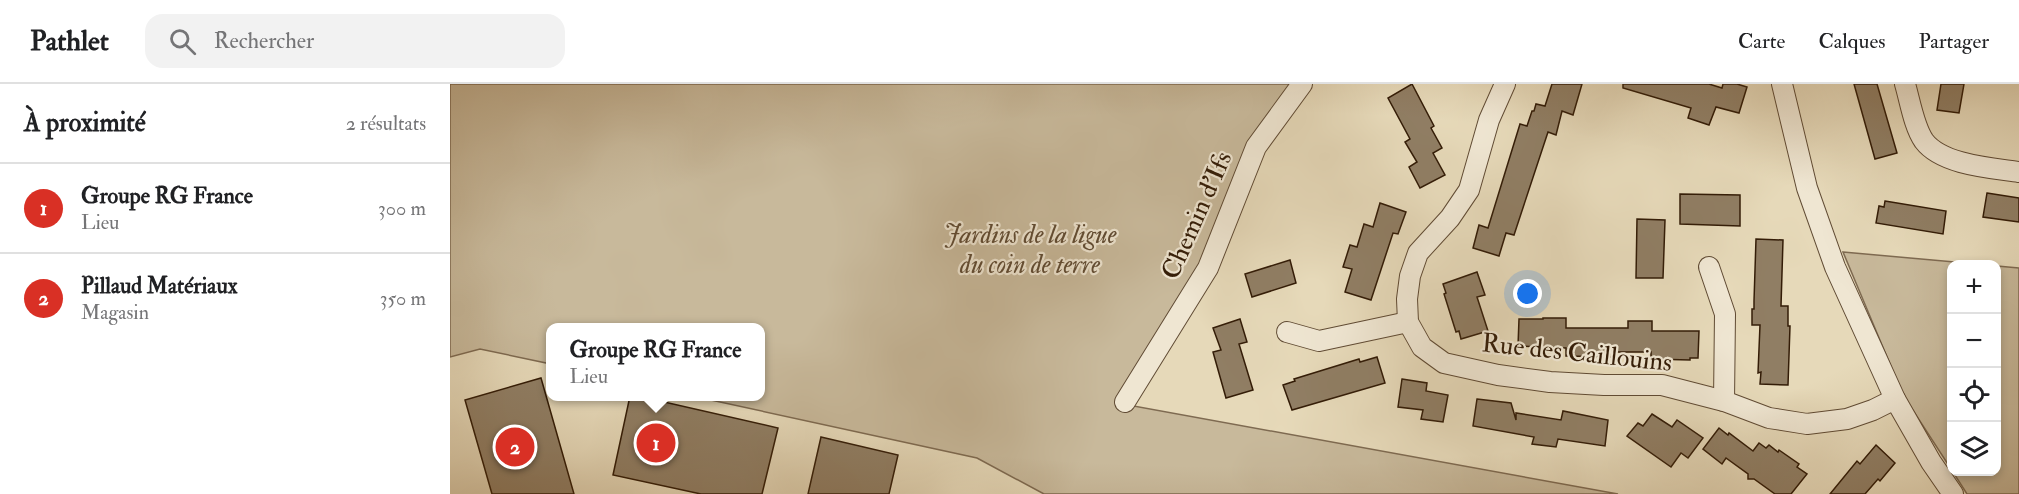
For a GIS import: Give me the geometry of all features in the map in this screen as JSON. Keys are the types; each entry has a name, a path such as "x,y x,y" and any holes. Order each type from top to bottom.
{"street":[{"name":"Chemin d'Ifs","path":"1125,402 1208,268 1256,147 1302,84"},
{"path":"1287,332 1319,341 1408,322 1407,299 1410,276 1418,254 1450,218 1469,190 1489,120 1504,84"},
{"path":"1782,84 1807,188 1835,267 1894,399 1930,462 1953,494"},
{"path":"1905,84 1914,118 1924,141 1938,153 1965,163 2019,172"},
{"path":"1709,267 1725,314 1724,401"},
{"name":"Rue des Caillouins","path":"1408,322 1422,347 1444,363 1498,375 1550,382 1662,385 1724,401 1769,418 1807,424 1847,419 1873,410 1894,399"}],"green space":[{"name":"Jardins de la ligue du coin de terre","path":"450,84 1305,84 1263,138 1212,272 1128,405 1618,494 1044,494 977,458 715,401 765,401 765,323 546,323 546,363 480,349 450,357"},
{"path":"1843,252 1947,261 1947,463 1903,395"},
{"path":"2001,266 2019,268 2019,494 1967,494 1956,476 2001,476"}],"building":[{"path":"1412,84 1434,126 1431,128 1442,148 1433,153 1445,175 1420,188 1409,167 1417,162 1405,142 1410,139 1388,98"},
{"path":"1552,84 1582,84 1573,115 1562,111 1556,135 1548,132 1514,235 1506,233 1499,256 1473,248 1479,225 1488,228 1520,124 1527,126 1536,104 1545,106"},
{"path":"1623,84 1709,84 1722,88 1723,84 1737,84 1747,87 1739,113 1716,107 1709,125 1688,118 1691,108 1623,88"},
{"path":"1854,84 1877,84 1897,153 1875,159"},
{"path":"1941,84 1964,84 1959,113 1937,110"},
{"path":"1987,193 2019,198 2019,222 1983,217"},
{"path":"1680,194 1740,195 1740,226 1680,224"},
{"path":"1885,201 1946,211 1943,234 1876,223 1879,206 1884,207"},
{"path":"1380,203 1406,212 1398,234 1393,233 1371,300 1345,292 1352,269 1343,267 1350,245 1357,247 1364,224 1373,227"},
{"path":"1637,219 1665,220 1663,278 1636,278"},
{"path":"1756,239 1783,240 1781,306 1788,306 1788,326 1790,326 1788,385 1760,384 1761,372 1758,373 1760,325 1752,325"},
{"path":"1290,260 1296,283 1252,297 1245,274"},
{"path":"1477,272 1485,295 1477,297 1488,331 1461,339 1459,331 1456,332 1443,284"},
{"path":"1566,318 1566,328 1628,328 1628,321 1652,321 1652,331 1699,331 1698,358 1690,358 1690,360 1651,359 1651,352 1613,352 1613,357 1566,356 1566,348 1518,346 1519,319"},
{"path":"1240,319 1247,342 1239,344 1253,390 1226,398 1213,352 1221,350 1213,328"},
{"path":"1377,357 1385,383 1292,410 1283,385 1295,381 1294,379 1359,359 1360,362"},
{"path":"541,378 574,494 492,494 465,400"},
{"path":"1402,379 1427,383 1426,391 1448,395 1443,422 1421,419 1423,410 1398,407"},
{"path":"1477,399 1511,403 1516,420 1516,413 1561,420 1563,411 1608,420 1605,446 1558,439 1556,447 1532,444 1534,437 1473,426"},
{"path":"629,401 660,401 778,428 762,494 701,494 613,475"},
{"path":"1652,414 1672,427 1677,420 1703,438 1688,458 1681,453 1671,467 1627,436 1638,423 1643,426"},
{"path":"1719,428 1753,451 1759,443 1766,448 1769,445 1778,452 1779,450 1799,464 1797,467 1807,474 1791,494 1775,494 1754,479 1748,479 1748,474 1726,458 1722,464 1703,449"},
{"path":"821,437 898,455 889,494 808,494"},
{"path":"1876,445 1895,463 1880,481 1878,479 1865,494 1830,494 1857,461 1860,464"}],"place":[{"name":"Groupe RG France","path":"656,443"},
{"name":"Pillaud Matériaux","path":"515,447"}]}
